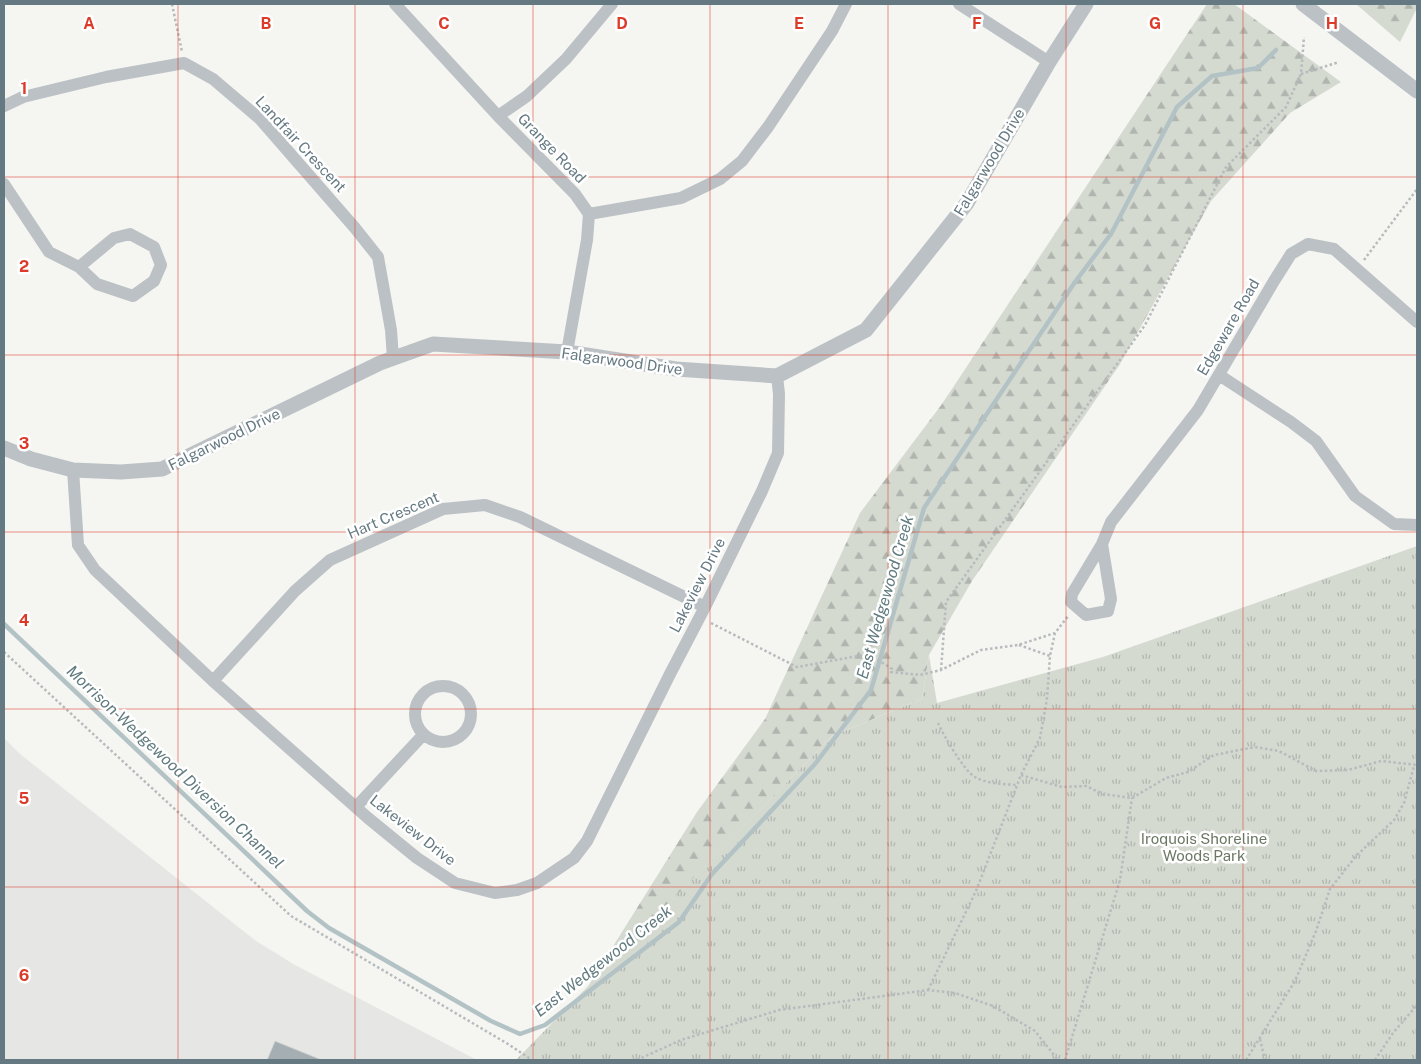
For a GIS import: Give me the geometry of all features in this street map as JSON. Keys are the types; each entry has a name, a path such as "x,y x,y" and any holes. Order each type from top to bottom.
{"street":[{"name":"Grange Road","path":"395,4 498,116 575,194 589,214"},
{"path":"498,116 527,96 566,59 612,4"},
{"path":"567,352 587,240 589,214 681,198 720,179 728,173 742,161 768,127 832,31 846,4"},
{"path":"959,4 1049,62"},
{"name":"Falgarwood Drive","path":"4,448 31,459 73,470 121,472 162,470 380,363 433,344 567,352 676,369 777,376 866,330 967,203 1049,62 1086,4"},
{"path":"1304,4 1417,91"},
{"path":"4,106 23,97 106,77 184,63"},
{"name":"Landfair Crescent","path":"184,63 213,79 260,119 378,257 391,330 393,358"},
{"path":"4,184 49,252 78,266 97,284 133,296 154,281 161,265 154,247 130,234 114,238 78,266"},
{"name":"Edgeware Road","path":"1077,606 1071,602 1072,594 1102,544 1111,522 1198,410 1291,254 1308,244 1334,249 1417,322"},
{"path":"1219,375 1291,422 1316,441 1355,496 1394,524 1417,525"},
{"name":"Lakeview Drive","path":"73,470 78,545 95,570 213,681 416,858 455,883 495,893 517,890 537,883 574,858 587,841 705,607 762,491 778,453 779,394 777,376"},
{"name":"Hart Crescent","path":"213,681 295,590 330,560 444,509 485,505 520,517 705,607"},
{"path":"1077,606 1086,615 1108,611 1111,599 1102,544"},
{"path":"449,686 464,696 469,704 470,722 466,731 459,738 441,743 423,735 415,719 415,710 418,701 424,694 431,688 449,686"},
{"path":"356,807 423,735"}],"path":[{"path":"172,4 184,63"},
{"path":"941,670 946,602 1145,325 1226,167 1286,107 1301,74 1304,37"},
{"path":"1301,74 1339,62"},
{"path":"1356,269 1417,189"},
{"path":"928,990 976,891 1021,775 1040,738 1047,699 1050,656 1055,633 1077,606"},
{"path":"705,607 709,622 797,667 869,654 892,668 891,672 920,675 941,670 981,650 1018,645 1055,633"},
{"path":"1018,645 1050,656"},
{"path":"4,652 291,916 532,1060"},
{"path":"938,723 952,750 974,777 998,783 1017,785"},
{"path":"1021,775 1062,787 1086,786 1103,794 1132,798 1166,778 1188,772 1214,755 1255,747 1279,751 1316,771 1348,770 1381,761 1416,765 1404,803 1394,820 1356,856 1330,888 1316,931 1295,981 1246,1060"},
{"path":"1065,1060 1120,880 1132,798"},
{"path":"637,1060 681,1040 779,1010 928,990 955,993 993,1006 1035,1031 1058,1060"},
{"path":"1375,1060 1393,1033 1417,1005"},
{"path":"1260,1037 1265,1060"}],"shaded area":[{"path":"4,738 20,754 256,941 295,965 477,1060 4,1060"}],"green space":[{"path":"1207,4 1234,4 1341,82 1290,113 1211,201 1120,364 972,581 929,655 922,699 832,736 587,988 697,812 765,719 860,513 942,404"},
{"path":"1356,4 1417,4 1417,8 1400,42"},
{"name":"Iroquois Shoreline Woods Park","path":"1417,546 1417,1060 516,1060 832,736 922,699 929,655 937,703 1103,657"}],"building":[{"path":"275,1041 322,1060 267,1060"}],"waterway":[{"name":"East Wedgewood Creek","path":"4,624 307,911 329,928 491,1021 520,1034 545,1025 679,922 712,874 815,764 871,690 924,508 1075,282 1111,234 1177,107 1212,76 1258,68 1276,50"}],"water label":[{"name":"Morrison-Wedgewood Diversion Channel","path":"175,767"}]}
